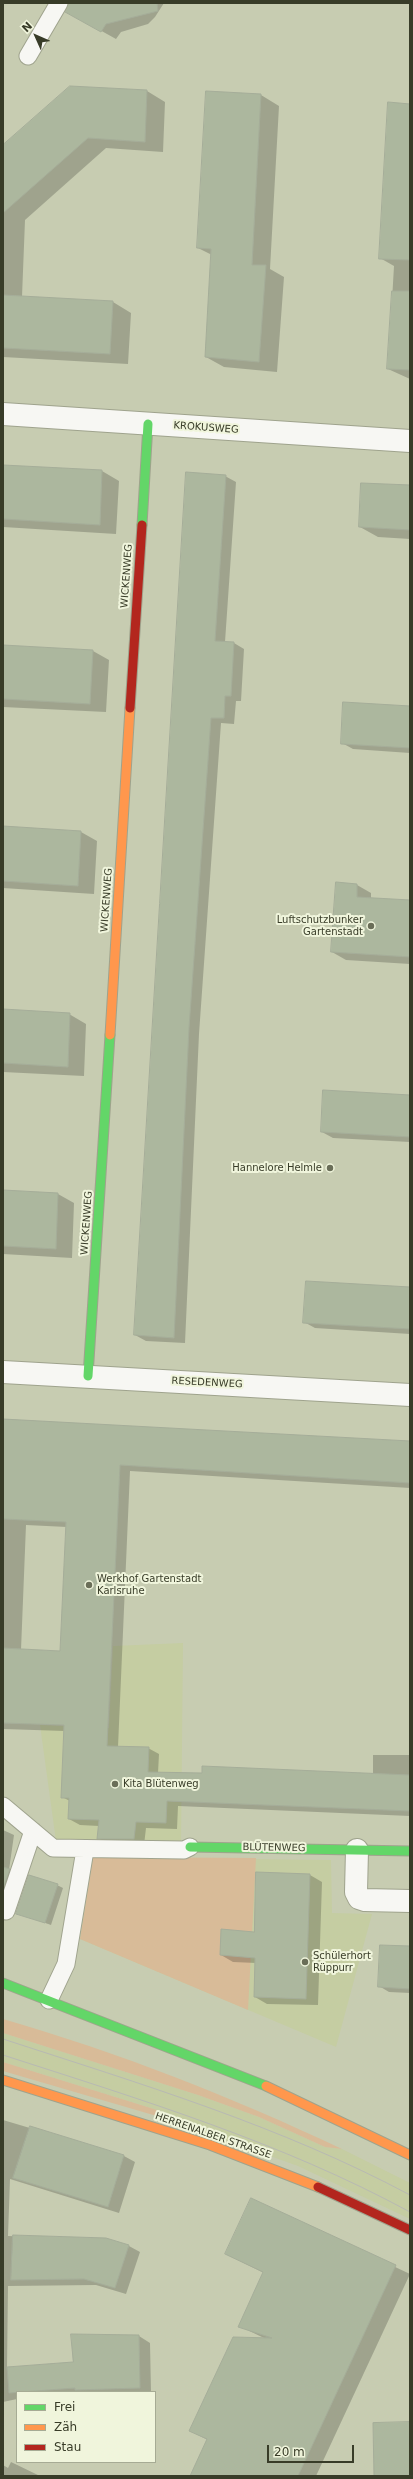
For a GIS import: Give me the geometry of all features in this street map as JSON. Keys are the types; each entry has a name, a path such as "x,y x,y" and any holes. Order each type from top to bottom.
{"street":[{"name":"KROKUSWEG","path":"3,414 410,441"},
{"name":"WICKENWEG","path":"88,1376 148,424"},
{"name":"RESEDENWEG","path":"3,1372 410,1395"},
{"name":"BLÜTENWEG","path":"190,1847 410,1851"},
{"path":"357,1850 356,1892 359,1898 366,1900 410,1901"},
{"path":"3,1983 242,2075 336,2118 410,2155"},
{"path":"10,1996 76,2011"},
{"name":"HERRENALBER STRASSE","path":"3,2080 217,2148 298,2178 410,2230"}],"lane":[{"path":"28,56 59,3"},
{"path":"3,1806 53,1848 85,1850 184,1850 190,1847"},
{"path":"6,1912 32,1831"},
{"path":"49,2000 66,1964 85,1850"}],"shaded area":[{"name":"Kita Blütenweg","path":"183,1643 181,1845 56,1841 40,1725 109,1728 113,1646"},
{"path":"93,1857 331,1860 332,1913 372,1914 336,2047 80,1939"},
{"path":"93,1857 256,1858 248,2010 80,1939"},
{"path":"3,2019 90,2046 175,2077 301,2130 342,2149 325,2147 259,2117 198,2095 3,2033"},
{"path":"3,2033 198,2095 259,2117 325,2147 342,2149 410,2183 410,2219 298,2166 167,2119 157,2110 3,2062"},
{"path":"3,2062 157,2110 167,2119 3,2071"}],"building":[{"path":"69,3 157,3 158,11 106,24 101,32 65,12"},
{"path":"70,86 147,90 145,142 88,138 3,213 3,145"},
{"path":"206,91 261,94 252,265 266,265 259,362 205,357 211,249 197,248"},
{"path":"388,102 410,104 410,260 379,259"},
{"path":"392,291 410,291 410,370 387,369"},
{"path":"3,295 113,301 110,354 3,348"},
{"path":"3,465 102,470 100,525 3,519"},
{"path":"186,472 226,475 215,641 234,642 231,696 225,696 224,718 211,718 189,1028 174,1338 134,1335"},
{"path":"361,483 410,485 410,530 359,527"},
{"path":"3,645 93,650 90,704 3,699"},
{"path":"343,702 410,706 410,748 341,744"},
{"path":"3,826 81,831 78,886 3,881"},
{"name":"Luftschutzbunker Gartenstadt","path":"336,882 357,884 357,897 410,900 410,957 331,952"},
{"path":"3,1009 70,1013 68,1067 3,1063"},
{"path":"323,1090 410,1095 410,1137 321,1132"},
{"path":"3,1190 58,1193 56,1249 3,1246"},
{"path":"306,1281 410,1287 410,1329 303,1323"},
{"path":"3,1419 410,1441 410,1483 120,1465 107,1746 149,1747 148,1772 202,1773 202,1766 410,1775 410,1811 167,1801 166,1823 136,1822 134,1839 97,1839 99,1820 68,1819 69,1798 61,1798 64,1725 3,1723 3,1648 60,1651 66,1522 3,1519"},
{"path":"3,1867 10,1869 3,1889"},
{"path":"256,1872 310,1874 306,1999 254,1997 255,1958 220,1955 221,1929 254,1932"},
{"path":"29,1875 58,1884 45,1923 16,1914"},
{"path":"380,1945 410,1946 410,1989 378,1987"},
{"path":"30,2126 124,2155 108,2207 13,2178"},
{"path":"251,2198 396,2265 298,2476 190,2476 207,2439 189,2431 233,2337 272,2338 238,2327 263,2272 225,2254"},
{"path":"13,2235 106,2238 129,2245 115,2288 84,2279 11,2280"},
{"path":"71,2334 139,2335 140,2388 75,2390 75,2388 16,2391 16,2392 9,2393 7,2367 73,2362"},
{"path":"410,2422 410,2476 374,2476 373,2423"}],"tram line":[{"path":"3,2039 158,2090 261,2127 361,2170 410,2195"},
{"path":"3,2055 159,2106 261,2143 312,2164 410,2212"}],"traffic: fast":[{"path":"142,525 148,424"},
{"path":"88,1376 110,1035"},
{"path":"190,1847 410,1851"},
{"path":"3,1983 266,2086"}],"traffic: slow":[{"path":"110,1035 130,708"},
{"path":"3,2080 210,2145 318,2187"},
{"path":"266,2086 410,2155"}],"traffic: jam":[{"path":"130,708 142,525"},
{"path":"318,2187 410,2230"}],"place":[{"name":"Luftschutzbunker Gartenstadt","path":"371,926"},
{"name":"Hannelore Helmle","path":"330,1168"},
{"name":"Werkhof Gartenstadt Karlsruhe","path":"89,1585"},
{"name":"Kita Blütenweg","path":"115,1784"},
{"name":"Schülerhort Rüppurr","path":"305,1962"}]}
